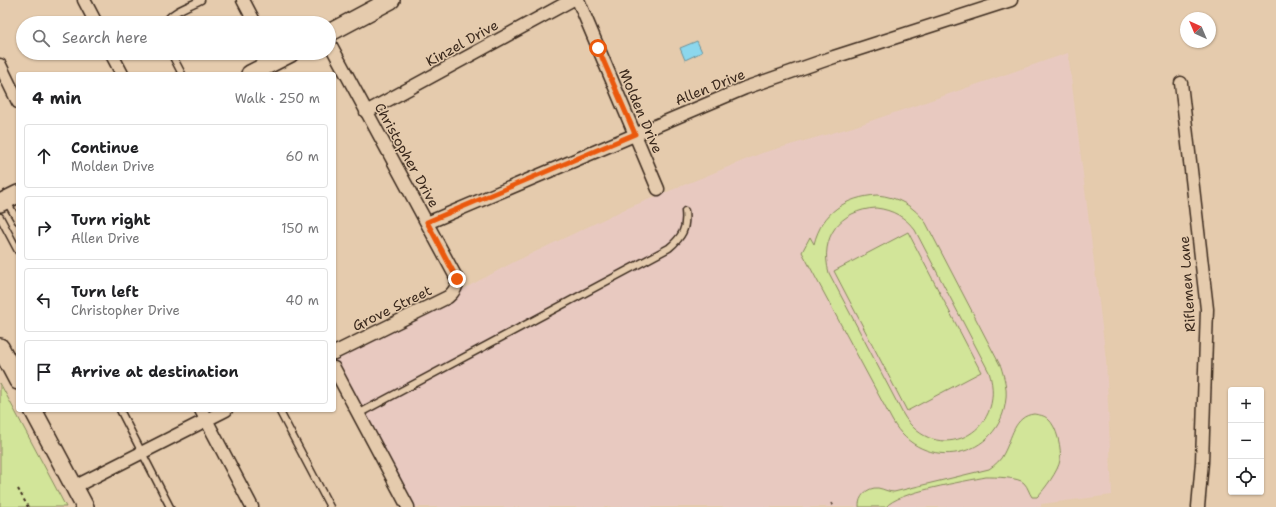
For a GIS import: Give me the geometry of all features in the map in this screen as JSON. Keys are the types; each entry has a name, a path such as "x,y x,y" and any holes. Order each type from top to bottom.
{"main road":[{"path":"336,29 391,0"},
{"path":"253,72 269,60"},
{"path":"0,347 16,377"},
{"path":"34,412 85,507"}],"street":[{"path":"84,0 92,16"},
{"path":"243,0 251,16"},
{"name":"Kinzel Drive","path":"366,112 572,0"},
{"name":"Molden Drive","path":"578,0 658,189"},
{"name":"Allen Drive","path":"427,222 745,88 834,57 1011,0"},
{"name":"Christopher Drive","path":"336,55 458,282"},
{"path":"115,60 121,72"},
{"path":"0,65 16,98"},
{"name":"Riflemen Lane","path":"1181,83 1207,309 1202,462 1198,507"},
{"name":"Grove Street","path":"336,352 448,296 454,292 458,282"},
{"path":"336,372 408,507"},
{"path":"74,487 143,453 203,415 217,412"},
{"path":"203,415 252,507"}],"lane":[{"path":"171,16 201,0"},
{"path":"175,60 181,72"},
{"path":"8,199 16,217"},
{"path":"358,414 669,248 681,236 685,228 685,211"},
{"path":"0,217 16,247"},
{"path":"121,412 170,507"},
{"path":"280,412 330,507"}],"path":[{"path":"18,489 28,507"},
{"path":"831,503 835,507"}],"shaded area":[{"path":"1068,53 1106,359 1112,495 1041,504 1041,507 408,507 336,372 336,352 448,297 514,262 623,210 762,153 853,127"}],"green space":[{"path":"877,195 899,200 911,207 926,223 1001,367 1005,382 1006,398 1001,419 990,435 976,446 958,452 940,453 922,448 905,437 892,420 802,252 810,237 814,244 823,223 837,208 855,199","holes":["876,208 893,212 907,221 915,230 989,372 992,394 988,412 979,427 965,436 949,441 932,439 916,430 903,414 829,273 827,248 830,237 835,228 852,214 863,210"]},
{"path":"908,232 981,372 907,411 834,271"},
{"path":"0,383 66,507 0,507"},
{"path":"1034,414 1041,415 1051,422 1058,438 1060,456 1059,464 1054,474 1037,497 1032,497 1024,483 1021,481 1006,478 986,477 948,484 917,492 903,497 886,507 859,507 862,496 870,489 878,488 894,492 989,469 1003,456 1018,423 1027,416"}],"water":[{"path":"697,41 702,52 685,60 680,48"}],"route":[{"path":"457,279 427,222 635,134 598,48"}]}
